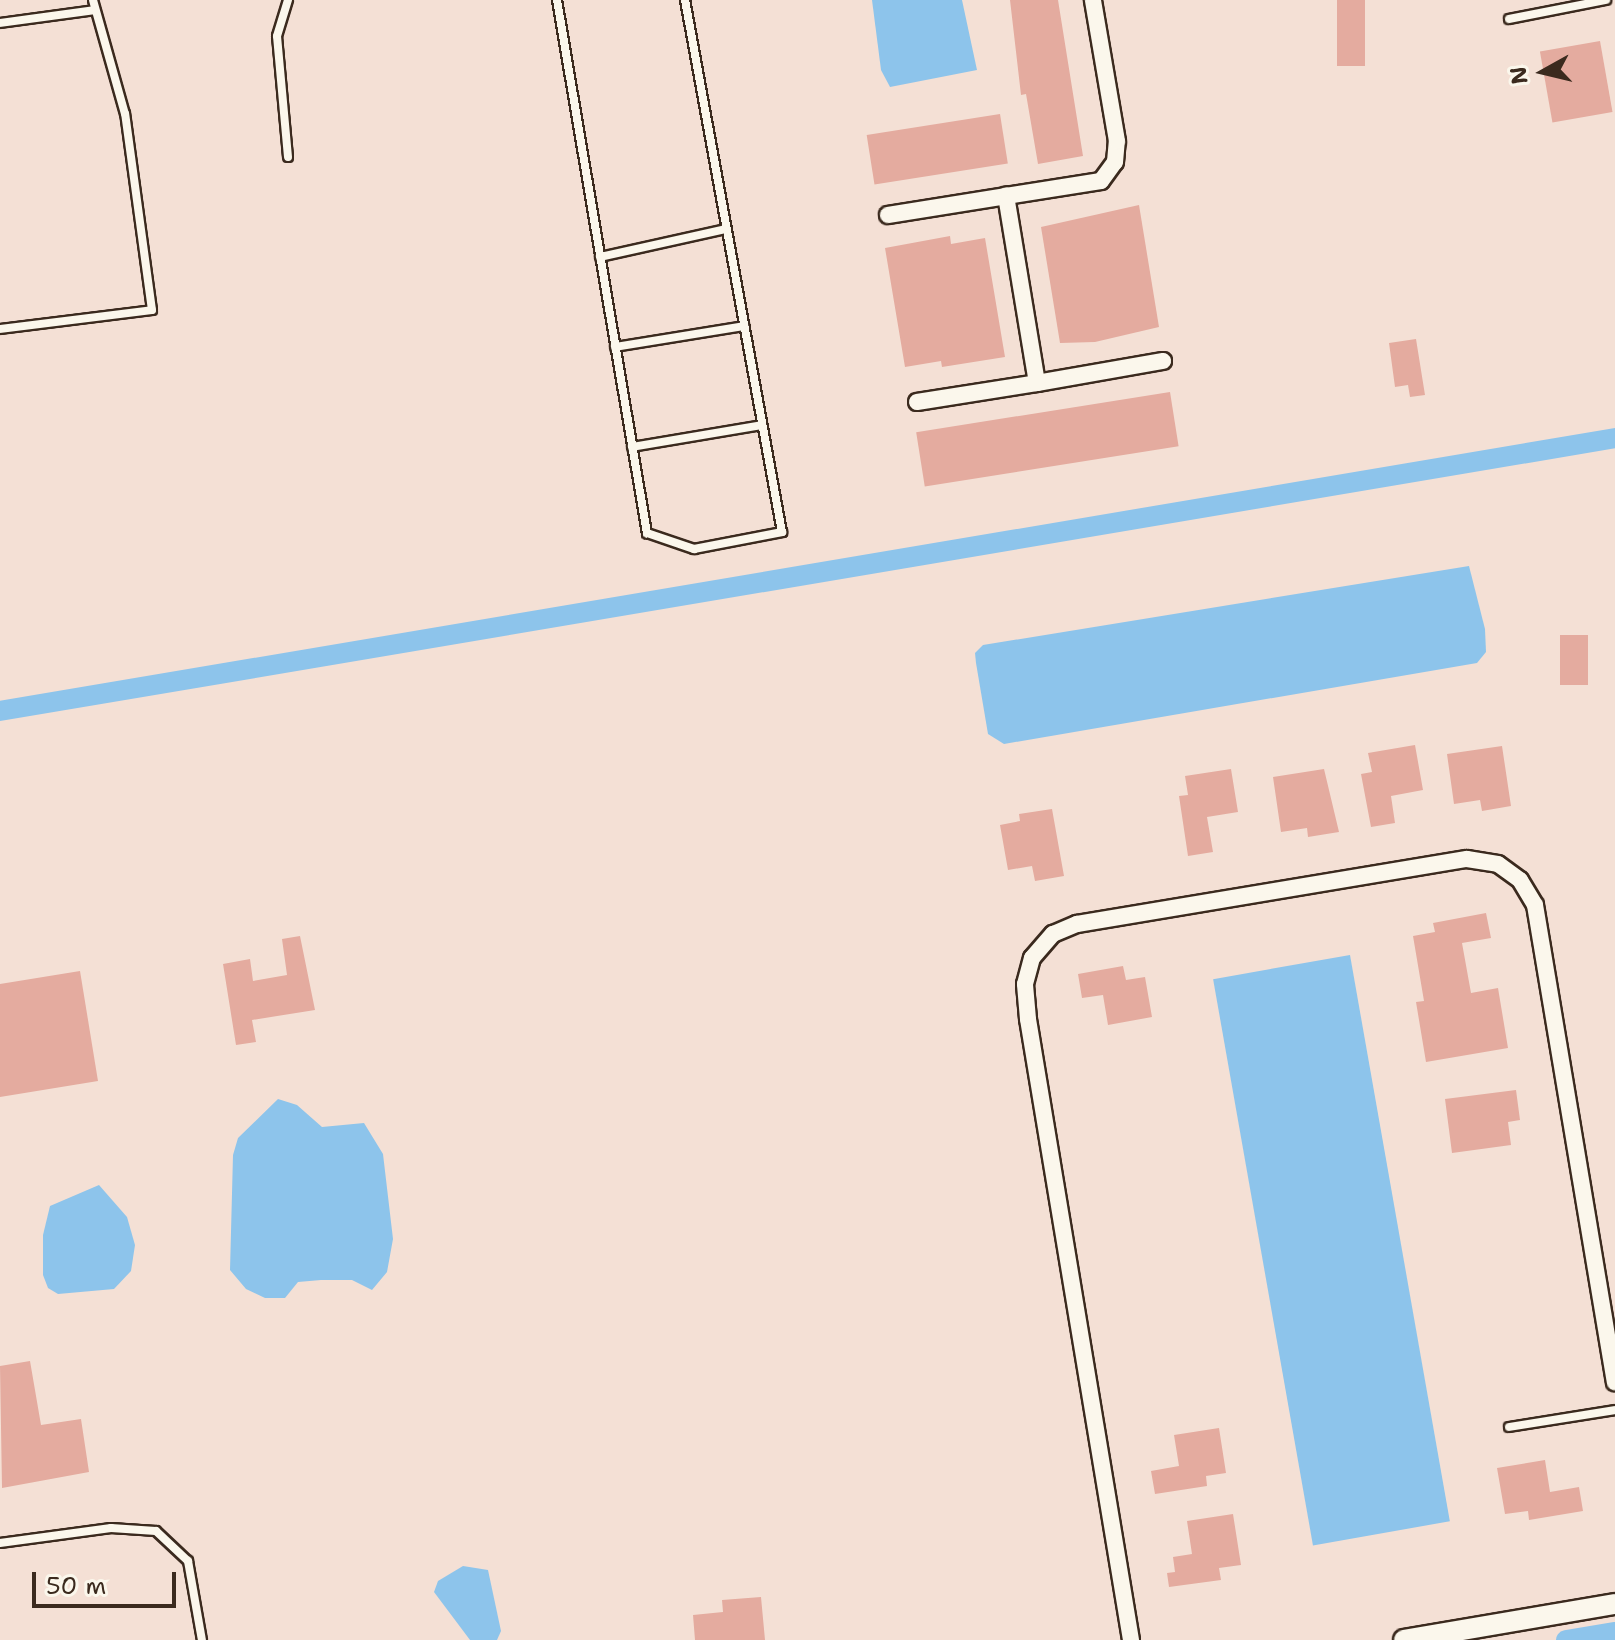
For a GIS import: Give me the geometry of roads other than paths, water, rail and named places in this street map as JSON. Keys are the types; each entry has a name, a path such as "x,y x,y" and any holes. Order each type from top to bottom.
{"street":[{"path":"888,215 1101,181 1115,162 1117,141 1093,0"},
{"path":"1006,196 1037,383"},
{"path":"917,402 1163,361"},
{"path":"1131,1640 1028,1019 1025,984 1032,958 1053,934 1077,924 1467,859 1498,864 1520,880 1535,905 1615,1382"},
{"path":"1404,1640 1615,1604"}],"lane":[{"path":"0,329 152,310 125,114 93,0"},
{"path":"288,0 277,36 288,157"},
{"path":"557,0 647,533 694,549 782,532 685,0"},
{"path":"1509,19 1606,0"},
{"path":"0,23 95,10"},
{"path":"600,257 726,229"},
{"path":"615,347 744,326"},
{"path":"632,447 762,425"},
{"path":"1509,1427 1615,1410"},
{"path":"0,1543 111,1528 156,1531 188,1561 202,1640"}],"water":[{"path":"872,0 962,0 977,70 890,87 881,70"},
{"path":"1469,566 1485,629 1486,652 1477,663 1004,744 988,734 975,653 983,645"},
{"path":"1350,955 1450,1521 1313,1545 1213,979"},
{"path":"278,1099 297,1105 322,1127 364,1123 383,1154 393,1239 387,1272 372,1290 352,1280 321,1280 298,1282 285,1298 265,1298 246,1289 230,1270 233,1155 238,1138"},
{"path":"99,1185 127,1217 135,1245 131,1271 114,1289 58,1294 48,1288 43,1275 43,1235 50,1206"},
{"path":"463,1566 488,1570 501,1631 497,1640 470,1640 434,1592 438,1581"}],"waterway":[{"path":"0,711 1615,438"},
{"path":"1566,1640 1615,1632"}]}
